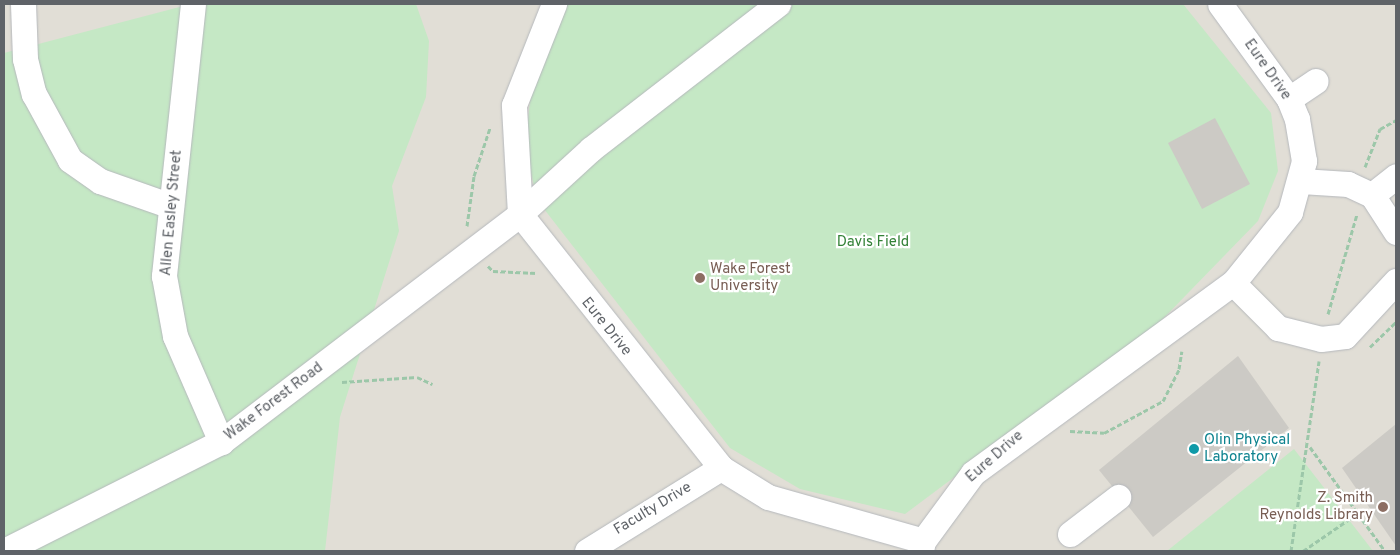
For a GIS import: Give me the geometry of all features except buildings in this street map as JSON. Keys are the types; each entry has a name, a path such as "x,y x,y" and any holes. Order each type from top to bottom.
{"street":[{"path":"23,4 25,59 34,94 70,160 100,181 172,206"},
{"name":"Allen Easley Street","path":"193,4 164,276 175,336 221,442"},
{"path":"520,214 514,105 554,4"},
{"name":"Wake Forest Road","path":"4,551 221,442 520,214 591,149 778,4"},
{"name":"Eure Drive","path":"520,214 721,468 768,497 922,546 973,473 1233,283 1278,231 1301,181 1303,140 1289,99 1220,4"},
{"path":"1289,99 1316,81"},
{"path":"1301,181 1366,185 1396,176"},
{"path":"1366,185 1396,232"},
{"path":"1233,283 1278,328 1317,352 1345,336 1396,281"},
{"name":"Faculty Drive","path":"587,551 721,468"},
{"path":"1070,534 1118,497"}],"path":[{"path":"1292,551 1310,446 1317,352 1366,185 1380,129 1396,120"},
{"path":"1064,430 1104,433 1163,401 1179,369 1184,342 1176,348"},
{"path":"313,372 335,382 417,377 432,384"},
{"path":"1310,446 1385,551"},
{"path":"1303,551 1358,513"}],"shaded area":[{"name":"Wake Forest University","path":"4,4 1396,4 1396,551 4,551"}],"green space":[{"path":"191,4 416,4 429,41 426,97 392,186 399,231 340,417 325,551 4,551 4,53"},
{"name":"Davis Field","path":"564,4 1183,4 1271,113 1278,171 1258,221 1155,327 905,514 800,489 730,448 537,200 525,145 531,93"},
{"path":"1294,449 1373,551 1167,551"}],"place":[{"name":"Wake Forest University","path":"700,278"},
{"name":"Olin Physical Laboratory","path":"1194,449"},
{"name":"Z. Smith Reynolds Library","path":"1383,507"}]}
